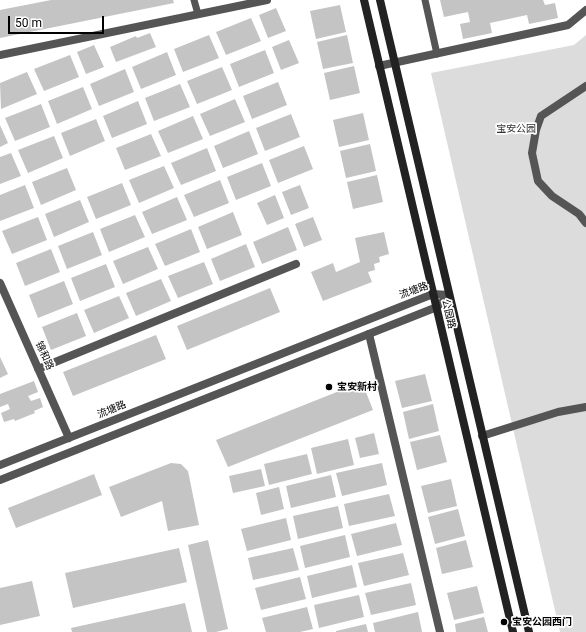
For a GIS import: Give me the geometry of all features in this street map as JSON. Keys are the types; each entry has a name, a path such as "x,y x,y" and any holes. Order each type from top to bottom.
{"main road":[{"name":"公园路","path":"364,0 513,632"},
{"name":"公园路","path":"380,0 529,632"}],"street":[{"path":"0,55 267,0"},
{"path":"379,66 568,25 586,10"},
{"path":"586,86 541,116 536,130 532,153 538,181 552,196 579,214 586,223"},
{"path":"38,369 296,264"},
{"name":"锦和路","path":"0,283 69,438"},
{"name":"流塘路","path":"0,465 433,294 449,295"},
{"path":"0,480 437,307 449,295"},
{"path":"369,334 440,632"},
{"path":"482,436 558,412 586,407"}],"lane":[{"path":"194,0 198,14"},
{"path":"425,0 437,54"}],"green space":[{"name":"宝安公园","path":"586,35 586,632 560,632 431,73 574,45"}],"building":[{"path":"51,0 173,0 174,3 0,38 0,10"},
{"path":"440,0 543,0 545,5 555,3 558,18 529,24 527,15 490,23 492,33 463,39 460,24 470,22 468,12 444,17"},
{"path":"340,5 346,32 316,39 310,11"},
{"path":"276,8 286,31 268,38 259,15"},
{"path":"251,18 261,41 226,55 216,32"},
{"path":"150,33 156,47 116,62 110,47 136,36 137,38"},
{"path":"209,35 219,58 183,72 174,49"},
{"path":"347,35 353,63 323,69 317,42"},
{"path":"289,40 299,63 281,70 272,47"},
{"path":"94,45 104,67 86,74 77,52"},
{"path":"265,50 274,73 239,87 230,64"},
{"path":"167,52 176,75 141,89 132,67"},
{"path":"70,55 79,77 44,91 34,69"},
{"path":"354,66 360,93 330,100 324,73"},
{"path":"222,67 232,90 197,104 187,81"},
{"path":"125,69 134,92 99,106 90,84"},
{"path":"27,72 37,94 1,109 0,83"},
{"path":"278,82 287,105 252,119 243,96"},
{"path":"180,84 190,107 154,121 145,98"},
{"path":"83,87 92,109 57,124 48,101"},
{"path":"235,99 245,122 210,136 200,114"},
{"path":"138,101 147,124 112,138 103,116"},
{"path":"41,104 50,127 15,141 5,118"},
{"path":"363,113 369,140 339,147 333,120"},
{"path":"291,114 300,137 265,151 256,128"},
{"path":"193,116 203,139 168,153 158,131"},
{"path":"96,119 105,141 70,156 61,133"},
{"path":"0,125 8,143 0,147"},
{"path":"249,131 258,154 223,168 214,146"},
{"path":"151,134 161,156 125,170 116,148"},
{"path":"54,136 63,158 28,173 18,150"},
{"path":"370,144 376,171 346,178 340,151"},
{"path":"304,146 313,169 278,183 269,160"},
{"path":"207,148 216,171 181,185 171,163"},
{"path":"11,153 21,176 0,184 0,157"},
{"path":"262,163 271,186 236,200 227,177"},
{"path":"164,166 174,188 139,203 129,180"},
{"path":"67,168 76,190 41,205 32,182"},
{"path":"377,175 383,202 353,209 347,182"},
{"path":"220,180 229,203 194,217 184,195"},
{"path":"122,183 131,205 96,219 87,197"},
{"path":"25,185 34,208 0,221 0,195"},
{"path":"300,185 309,208 291,215 282,192"},
{"path":"275,195 284,218 267,225 257,203"},
{"path":"177,197 187,220 152,234 142,212"},
{"path":"80,200 89,222 54,237 45,214"},
{"path":"233,212 242,235 207,249 198,227"},
{"path":"135,215 145,237 109,252 100,229"},
{"path":"38,217 47,240 12,254 2,231"},
{"path":"313,217 322,240 304,247 295,224"},
{"path":"288,227 297,250 262,264 253,242"},
{"path":"191,229 200,252 165,266 155,244"},
{"path":"93,232 102,255 67,269 58,246"},
{"path":"384,232 389,254 379,257 380,262 374,264 375,270 368,272 372,282 323,301 311,272 333,263 336,272 360,262 355,238"},
{"path":"246,244 255,267 220,281 211,259"},
{"path":"148,247 158,269 123,284 113,261"},
{"path":"51,249 60,272 25,286 16,263"},
{"path":"204,262 213,284 178,298 168,276"},
{"path":"106,264 115,287 80,301 71,278"},
{"path":"161,279 171,301 136,316 126,293"},
{"path":"64,281 73,304 38,318 29,295"},
{"path":"270,288 280,312 187,350 177,326"},
{"path":"119,296 129,318 94,333 84,310"},
{"path":"77,313 86,336 51,350 42,327"},
{"path":"156,335 166,359 73,396 63,372"},
{"path":"0,357 8,374 0,378"},
{"path":"425,374 432,401 402,408 395,381"},
{"path":"34,381 38,392 28,396 31,401 40,398 43,407 34,411 35,413 15,421 14,419 4,422 1,413 10,409 8,404 0,407 0,394"},
{"path":"362,382 373,410 228,467 216,440"},
{"path":"433,404 439,431 409,439 403,412"},
{"path":"374,433 379,454 360,458 355,438"},
{"path":"440,435 447,462 417,470 410,442"},
{"path":"348,439 354,465 317,474 311,448"},
{"path":"307,454 312,474 269,485 264,464"},
{"path":"171,463 181,464 188,471 199,525 168,531 162,501 121,517 109,487"},
{"path":"382,463 387,485 342,496 336,473"},
{"path":"261,469 265,486 233,493 229,476"},
{"path":"94,474 102,495 16,528 8,508"},
{"path":"331,475 336,497 291,508 286,486"},
{"path":"451,479 457,506 428,513 421,486"},
{"path":"279,487 284,509 261,515 256,493"},
{"path":"389,494 395,516 349,526 344,504"},
{"path":"338,506 343,528 298,539 293,516"},
{"path":"458,509 465,536 435,544 428,517"},
{"path":"286,518 291,540 247,551 241,529"},
{"path":"396,523 402,545 357,556 351,534"},
{"path":"345,535 350,557 305,568 300,546"},
{"path":"208,540 228,629 216,632 207,632 188,545"},
{"path":"466,540 473,567 442,574 436,548"},
{"path":"179,548 187,582 73,608 65,573"},
{"path":"293,548 299,570 253,580 248,558"},
{"path":"403,553 409,575 364,586 358,563"},
{"path":"352,565 357,587 312,598 307,576"},
{"path":"300,577 306,599 261,610 255,588"},
{"path":"32,581 40,616 0,625 0,588"},
{"path":"411,583 416,605 371,615 365,593"},
{"path":"477,586 484,613 454,620 447,593"},
{"path":"359,595 364,617 319,628 314,605"},
{"path":"185,603 192,632 72,632 71,628"},
{"path":"307,607 313,629 300,632 266,632 262,618"},
{"path":"418,612 422,632 375,632 373,623"},
{"path":"484,617 488,632 456,632 455,624"},
{"path":"366,624 368,632 336,632 336,631"}],"place":[{"name":"宝安新村","path":"329,387"},
{"name":"宝安公园西门","path":"504,622"}]}
